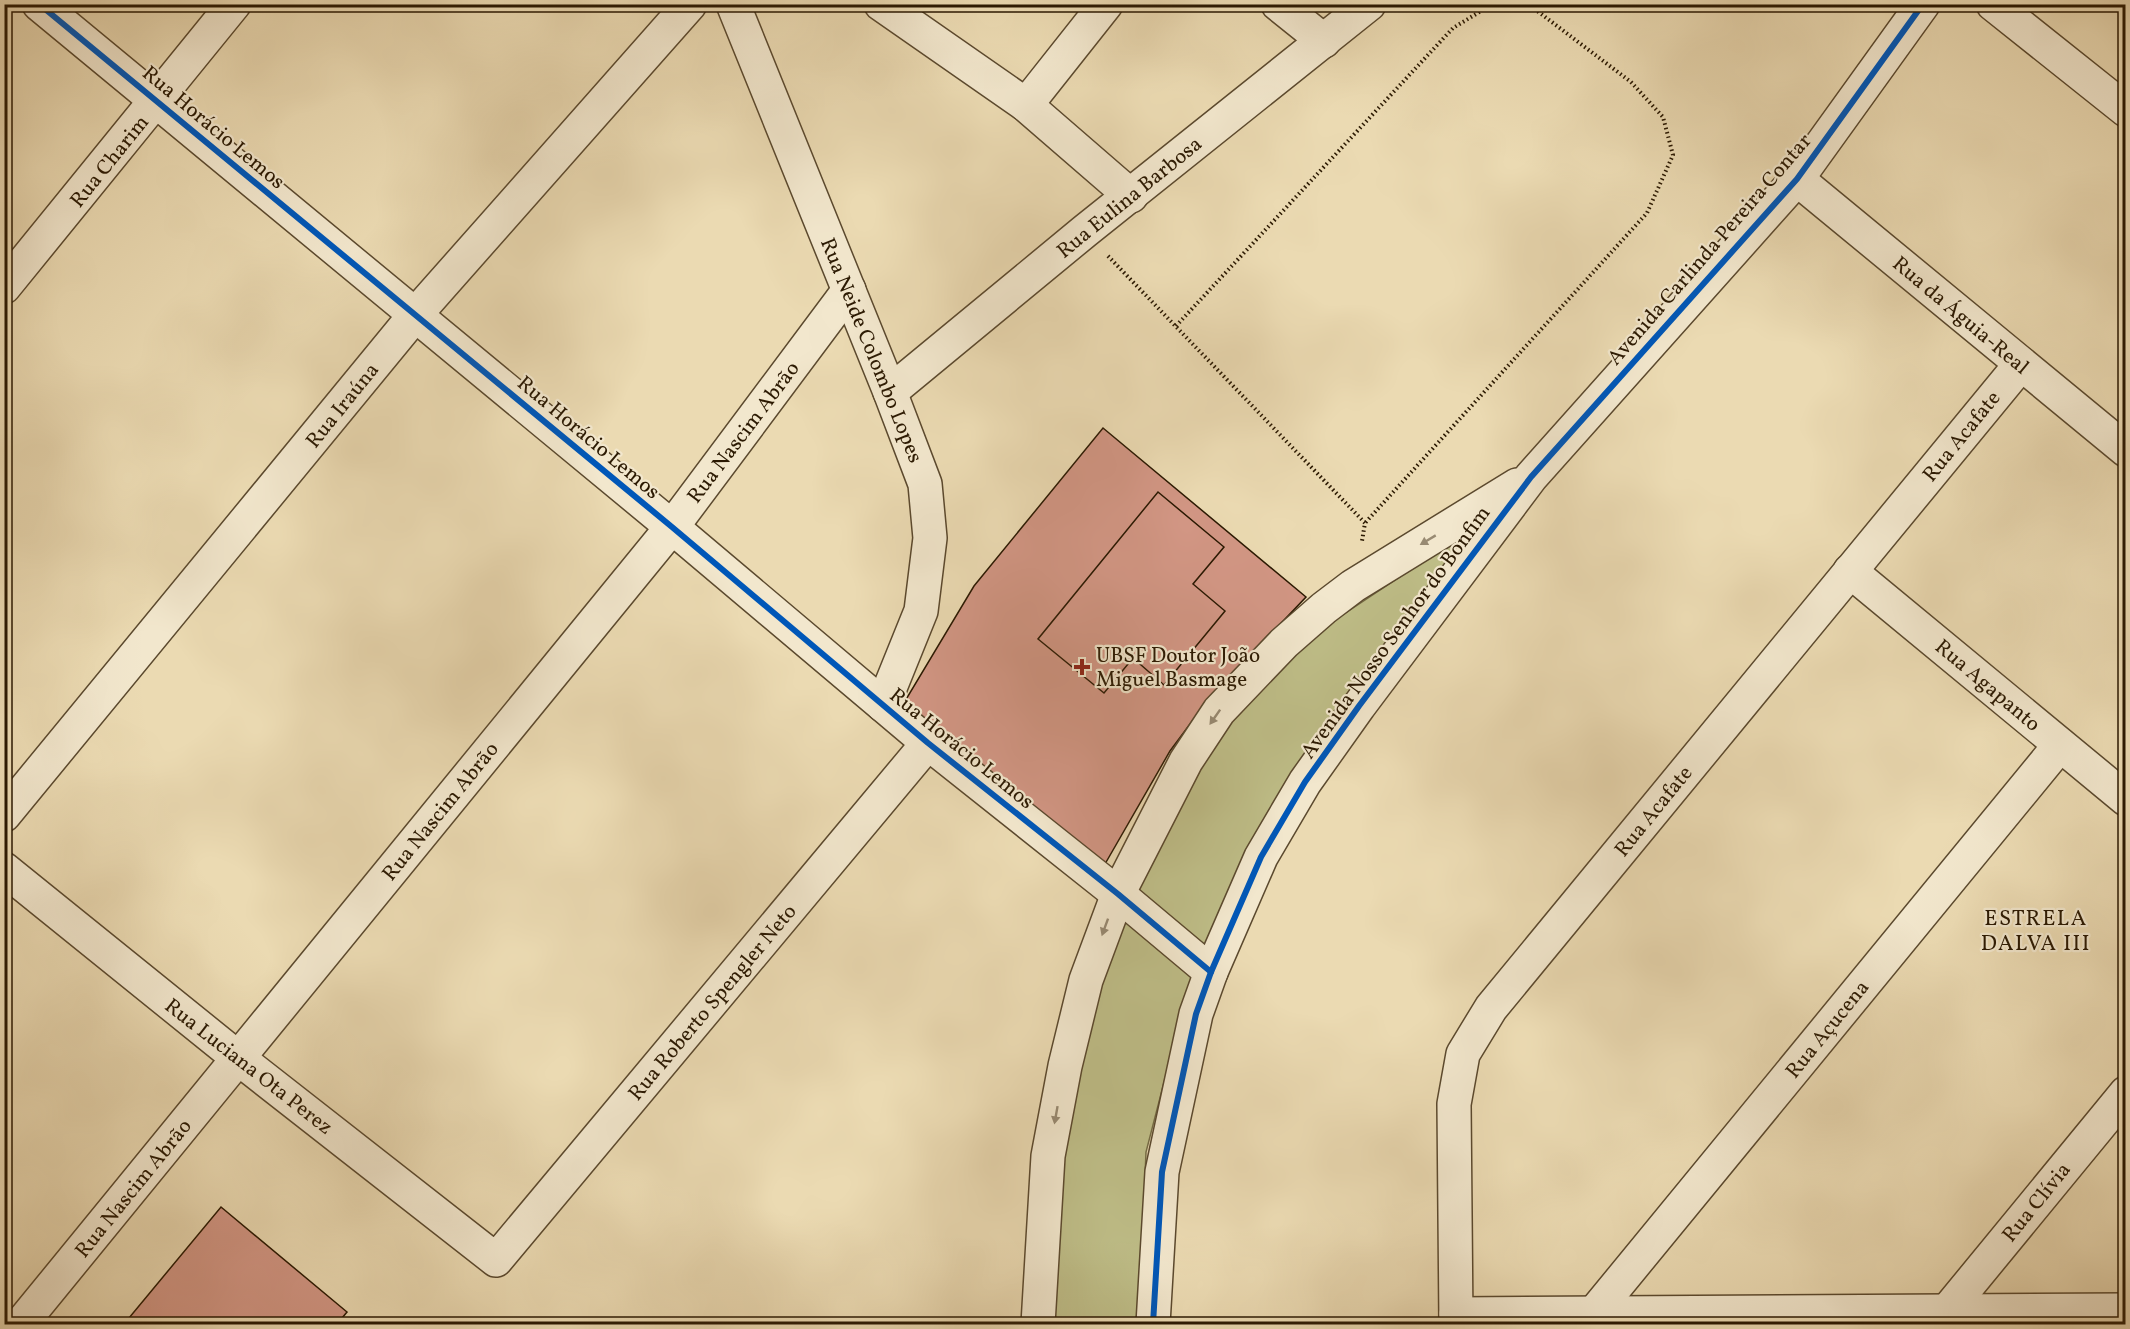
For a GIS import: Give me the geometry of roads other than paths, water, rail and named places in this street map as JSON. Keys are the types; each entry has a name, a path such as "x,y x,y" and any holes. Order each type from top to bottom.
{"street":[{"name":"Rua Horácio Lemos","path":"39,4 672,527 928,743 1118,894 1211,972"},
{"name":"Rua Charim","path":"4,287 157,102 234,4"},
{"name":"Rua Iraúna","path":"4,815 415,315 690,4"},
{"name":"Rua Neide Colombo Lopes","path":"733,4 925,484 930,538 921,611 883,705"},
{"path":"881,4 1026,105 1131,196"},
{"path":"1026,105 1106,4"},
{"path":"1278,4 1324,41"},
{"name":"Rua Eulina Barbosa","path":"890,392 1085,231 1369,4"},
{"name":"Avenida Carlinda Pereira Contar","path":"1531,477 1797,179 1923,4"},
{"path":"1993,4 2126,110"},
{"name":"Rua da Águia-Real","path":"1797,179 2126,450"},
{"name":"Rua Nascim Abrão","path":"21,1324 672,527 849,290"},
{"name":"Rua Acafate","path":"1456,1319 1454,1104 1463,1054 1491,1008 2021,364"},
{"name":"Avenida Nosso Senhor do Bonfim","path":"1038,1324 1048,1156 1060,1088 1086,980 1118,894 1186,761 1219,711 1284,644 1353,585 1531,477"},
{"name":"Avenida Nosso Senhor do Bonfim","path":"1153,1324 1162,1172 1196,1014 1211,972 1261,857 1305,782 1359,705 1531,477"},
{"name":"Rua Agapanto","path":"1850,571 2126,799"},
{"name":"Rua Roberto Spengler Neto","path":"496,1260 928,743"},
{"name":"Rua Açucena","path":"1594,1313 2060,745"},
{"name":"Rua Luciana Ota Perez","path":"4,869 238,1059 496,1260"},
{"name":"Rua Clívia","path":"1947,1311 2126,1093"},
{"path":"1456,1319 1594,1313 2126,1310"}],"place":[{"name":"UBSF Doutor João Miguel Basmage","path":"1082,667"}],"district":[{"name":"ESTRELA DALVA III","path":"2036,930"}]}
